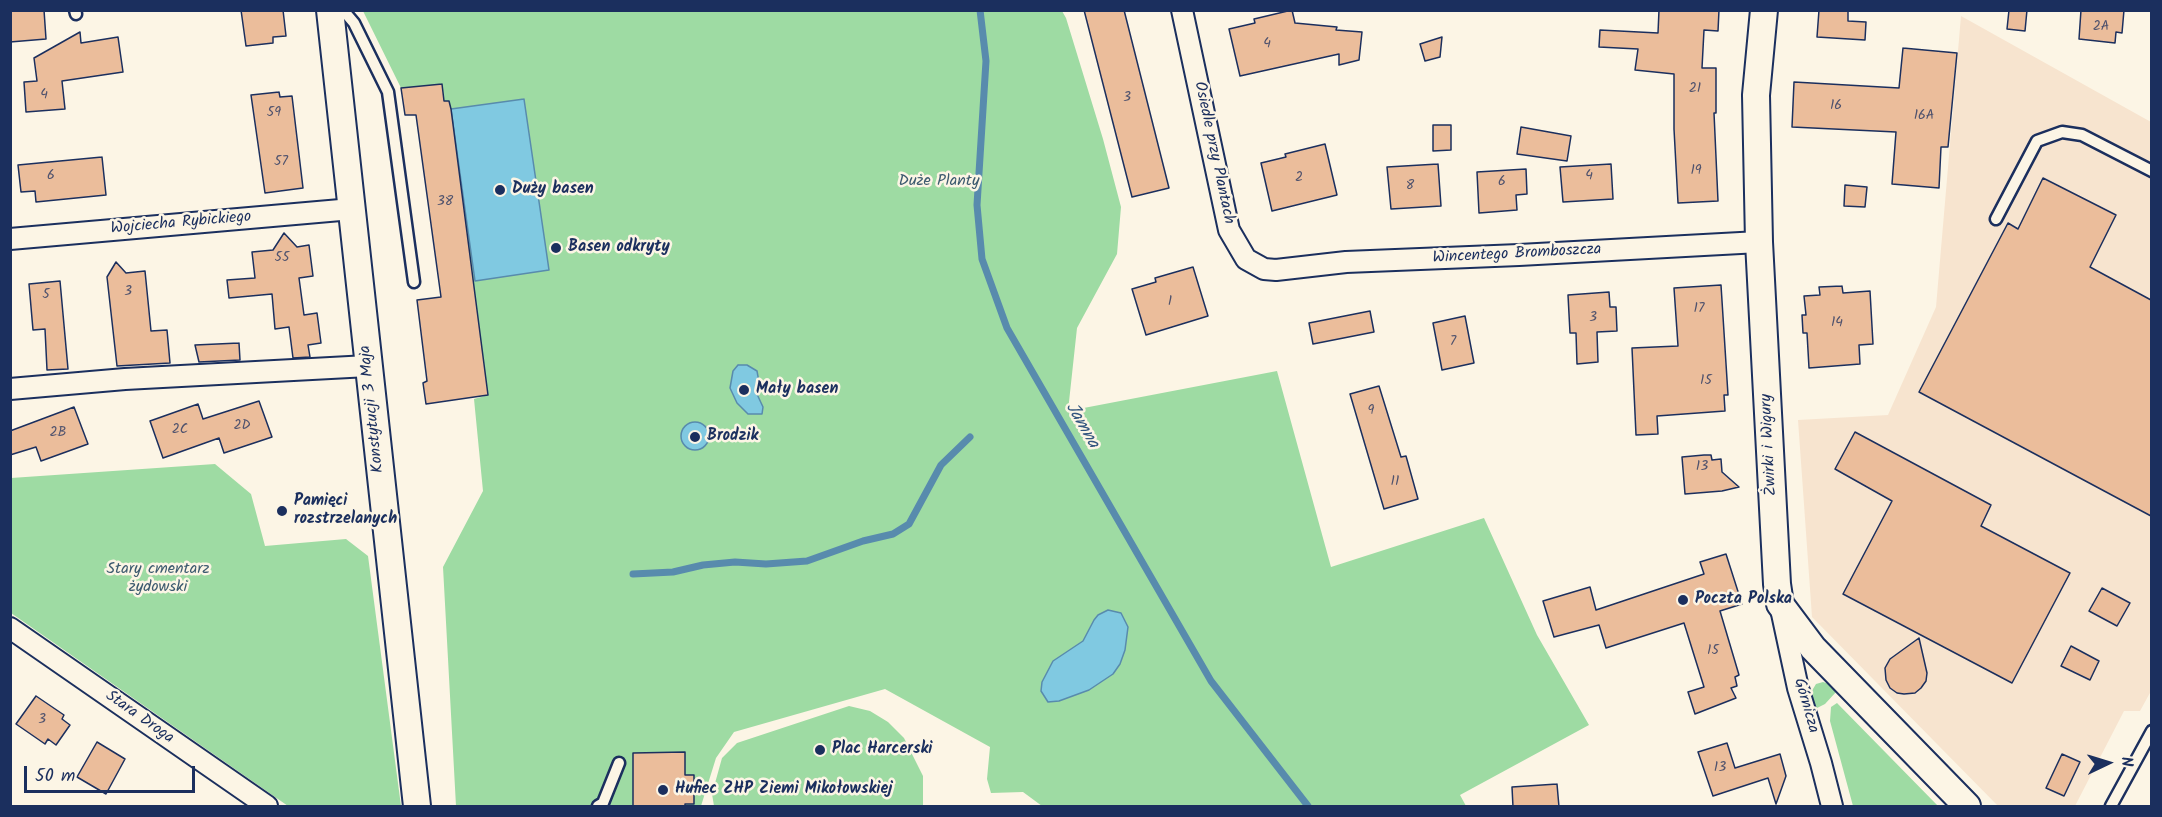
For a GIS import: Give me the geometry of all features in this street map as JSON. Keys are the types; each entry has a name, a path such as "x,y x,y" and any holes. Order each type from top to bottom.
{"street":[{"name":"Konstytucji 3 Maja","path":"330,10 417,807"},
{"name":"Osiedle przy Plantach","path":"1182,10 1229,230 1246,259 1264,269 1276,270"},
{"name":"Żwirki i Wigury","path":"1764,10 1756,95 1759,242 1777,584 1780,604"},
{"name":"Wojciecha Rybickiego","path":"10,239 352,209"},
{"name":"Wincentego Bromboszcza","path":"1276,270 1346,262 1759,242"},
{"path":"10,389 137,378 368,366"},
{"path":"1780,604 1813,648 1967,807"},
{"name":"Górnicza","path":"1780,604 1798,688 1832,807"},
{"name":"Stara Droga","path":"10,628 267,807"}],"lane":[{"path":"343,10 354,23 388,92 414,282"},
{"path":"1996,219 2037,141 2061,132 2082,135 2151,171"},
{"path":"2111,807 2151,731"},
{"path":"598,807 603,803 619,764"}],"shaded area":[{"path":"1961,16 2151,122 2151,691 2140,711 2124,711 2075,806 1998,806 1812,617 1798,420 1888,415 1936,307"}],"green space":[{"name":"Duże Planty","path":"363,11 1062,11 1103,139 1121,207 1117,254 1077,328 1068,411 1277,371 1331,567 1484,518 1537,635 1589,725 1460,795 1466,806 1042,806 1023,792 991,793 987,779 990,747 885,689 734,732 716,758 701,806 456,806 443,567 483,491 474,399 488,395 474,293 441,297 416,113 405,115 401,88"},
{"name":"Stary cmentarz żydowski","path":"215,464 251,494 265,546 346,539 368,556 401,806 288,806 11,613 11,478"},
{"path":"1823,682 1829,684 1836,692 1825,704 1815,709 1811,695 1816,684"},
{"path":"1837,703 1938,806 1853,806 1830,721 1831,707"},
{"name":"Plac Harcerski","path":"849,706 870,711 888,722 904,738 923,776 923,806 714,806 712,794 722,758 737,743"}],"water":[{"name":"Duży basen","path":"524,99 549,270 475,281 451,109"},
{"name":"Mały basen","path":"738,365 747,365 757,371 759,382 756,392 763,407 762,414 748,414 737,403 730,388 733,371"},
{"name":"Brodzik","path":"695,422 705,426 709,436 705,446 695,450 685,446 681,436 685,426"},
{"path":"1108,610 1121,613 1128,627 1125,650 1120,664 1113,674 1089,690 1059,701 1048,702 1041,691 1042,682 1053,661 1083,641 1098,615"}],"building":[{"path":"10,10 44,10 46,39 10,42"},
{"path":"241,10 283,10 286,36 273,37 273,43 246,46"},
{"path":"1084,10 1124,10 1169,188 1132,197"},
{"path":"1292,10 1295,23 1362,32 1359,60 1339,65 1339,54 1240,76 1229,29 1255,23 1254,19"},
{"path":"1659,10 1719,10 1718,31 1704,30 1702,68 1716,68 1716,113 1714,113 1718,201 1678,203 1674,74 1635,70 1638,49 1599,47 1600,30 1658,33"},
{"path":"1819,10 1848,10 1848,21 1866,22 1865,40 1817,37"},
{"path":"2009,10 2027,10 2025,31 2007,29"},
{"path":"2081,10 2124,10 2122,33 2116,32 2115,43 2079,39"},
{"path":"80,32 81,43 118,37 123,72 62,81 65,109 26,112 24,82 37,81 34,58"},
{"path":"1442,37 1440,57 1425,61 1420,44"},
{"path":"1903,48 1957,53 1948,147 1941,147 1939,188 1892,184 1896,132 1792,127 1794,82 1899,88"},
{"path":"442,84 444,101 449,101 451,109 488,395 426,404 423,383 427,381 417,300 441,297 416,115 405,115 401,88"},
{"path":"279,92 280,97 292,96 303,188 265,193 251,95"},
{"path":"1433,125 1451,125 1451,150 1433,151"},
{"path":"1521,127 1571,136 1567,161 1517,154"},
{"path":"1325,144 1337,195 1272,211 1261,163"},
{"path":"102,157 106,195 36,202 35,191 21,192 18,165"},
{"path":"1438,164 1441,206 1391,209 1387,167"},
{"path":"1611,164 1613,199 1563,202 1560,167"},
{"path":"1526,169 1527,194 1516,195 1517,210 1479,213 1477,172"},
{"path":"2043,178 2116,215 2090,267 2151,300 2151,516 1919,392 2008,223 2018,229"},
{"path":"1845,185 1867,187 1865,207 1844,206"},
{"path":"284,233 297,247 309,245 313,276 299,278 304,315 317,313 321,343 308,345 310,357 293,358 289,327 275,329 272,294 229,298 227,280 255,278 252,252 273,250"},
{"path":"116,262 126,273 145,271 151,331 167,330 170,363 117,366 107,277"},
{"path":"1193,267 1208,316 1146,335 1132,289 1156,282 1155,278"},
{"path":"60,281 68,369 47,370 45,329 33,330 29,284"},
{"path":"1721,285 1728,395 1724,395 1725,411 1657,416 1658,434 1636,435 1632,348 1678,346 1674,288"},
{"path":"1842,286 1843,293 1870,291 1873,344 1859,345 1860,364 1809,368 1807,333 1803,333 1802,315 1806,315 1804,296 1820,295 1819,287"},
{"path":"1609,292 1610,307 1616,307 1617,331 1597,332 1598,362 1577,364 1576,333 1570,333 1568,295"},
{"path":"1370,311 1374,332 1313,344 1309,323"},
{"path":"1465,316 1474,363 1442,370 1433,323"},
{"path":"239,343 240,360 199,362 195,345"},
{"path":"1379,386 1401,457 1406,456 1418,499 1384,509 1350,394"},
{"path":"259,401 272,437 224,453 219,438 163,458 150,421 198,404 203,419"},
{"path":"74,407 88,444 41,461 36,447 10,455 10,431"},
{"path":"1855,432 1991,505 1981,526 2070,573 2012,683 1843,594 1892,501 1835,469"},
{"path":"1711,455 1712,460 1721,459 1722,472 1739,487 1685,494 1682,457"},
{"path":"1726,554 1742,604 1720,611 1739,675 1735,677 1737,686 1731,688 1736,698 1695,714 1688,692 1704,687 1684,623 1606,648 1599,625 1554,637 1543,601 1590,587 1596,610 1704,574 1700,562"},
{"path":"2102,588 2130,603 2117,626 2089,611"},
{"path":"1919,638 1927,673 1926,681 1915,693 1897,693 1890,688 1886,680 1885,668 1890,659"},
{"path":"2071,646 2099,661 2090,680 2061,666"},
{"path":"36,696 64,715 62,719 70,725 56,745 48,739 45,744 16,724"},
{"path":"97,742 125,759 106,794 77,777"},
{"path":"1727,743 1735,768 1780,754 1786,776 1776,804 1768,778 1713,796 1698,752"},
{"name":"Hufiec ZHP Ziemi Mikołowskiej","path":"685,752 685,775 694,775 694,804 685,804 685,807 633,807 633,753"},
{"path":"2062,754 2080,762 2064,796 2046,788"},
{"path":"1557,784 1559,807 1513,807 1512,787"}],"waterway":[{"name":"Jamna","path":"980,10 986,61 977,205 982,259 1007,328 1211,681 1308,806"},
{"path":"633,574 673,572 703,565 735,562 766,564 807,561 863,541 893,534 909,524 941,465 970,437"}],"place":[{"name":"Duży basen","path":"500,190"},
{"name":"Basen odkryty","path":"556,248"},
{"name":"Mały basen","path":"744,390"},
{"name":"Brodzik","path":"695,437"},
{"name":"Pamięci rozstrzelanych","path":"282,511"},
{"name":"Poczta Polska","path":"1683,600"},
{"name":"Plac Harcerski","path":"820,750"},
{"name":"Hufiec ZHP Ziemi Mikołowskiej","path":"663,790"}]}
